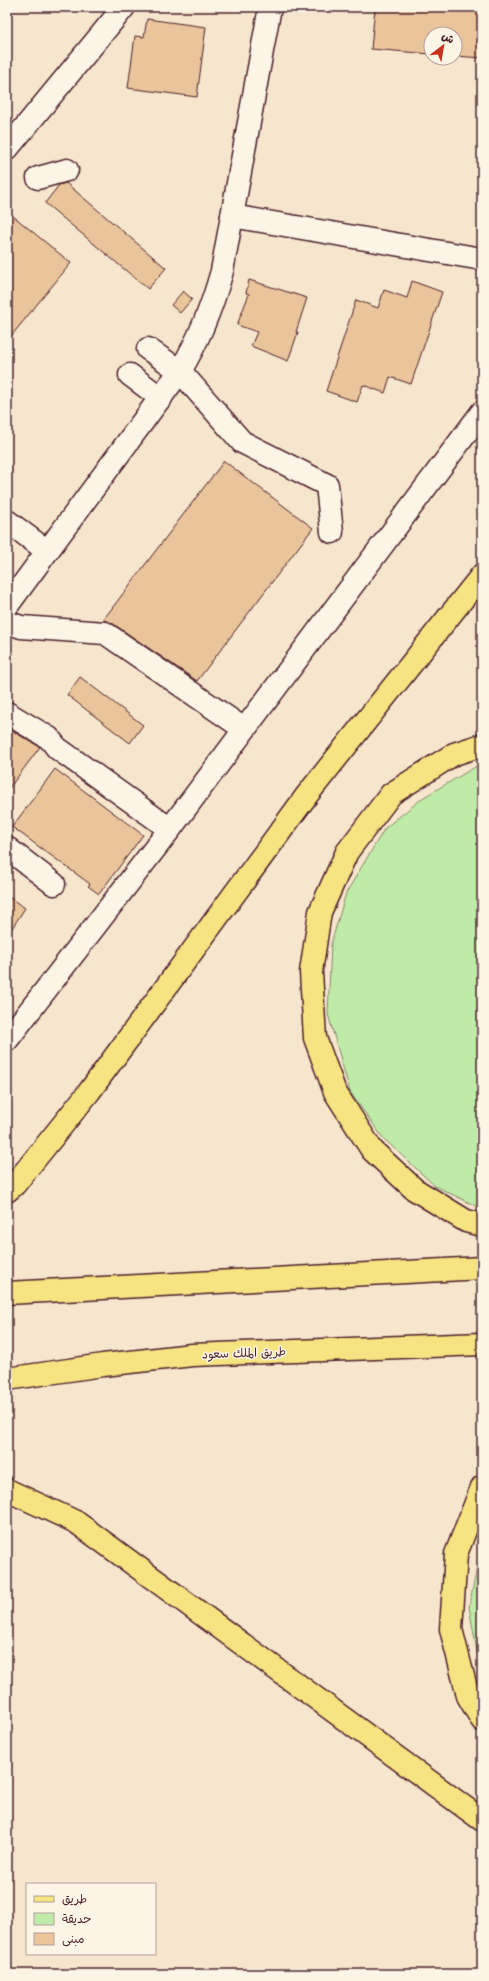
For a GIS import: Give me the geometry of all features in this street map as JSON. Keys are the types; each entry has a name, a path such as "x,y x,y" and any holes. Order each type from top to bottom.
{"main road":[{"path":"7,1190 15,1184 89,1092 307,795 482,575"},
{"path":"482,745 454,754 391,794 347,852 320,912 311,972 315,1038 334,1092 372,1150 414,1189 466,1221 482,1225"},
{"path":"7,1293 482,1268"},
{"name":"طريق الملك سعود","path":"7,1380 103,1365 192,1355 482,1344"},
{"path":"482,1487 456,1554 451,1629 468,1696 482,1720"},
{"path":"7,1490 76,1522 482,1820"}],"street":[{"path":"7,150 124,7"},
{"path":"7,606 180,372 196,344 214,301 222,272 270,7"},
{"path":"38,178 67,170"},
{"path":"232,216 482,259"},
{"path":"148,349 180,372 242,442 327,485 332,532"},
{"path":"130,375 161,398"},
{"path":"7,1040 170,829 482,412"},
{"path":"7,521 46,552"},
{"path":"7,622 21,627 105,633 244,729"},
{"path":"7,714 49,738 57,748 170,829"},
{"path":"7,848 54,884"}],"green space":[{"path":"482,763 482,1209 435,1186 383,1138 350,1092 328,1014 331,944 346,893 385,828 424,797"},
{"path":"482,1543 482,1679 469,1607"}],"building":[{"path":"375,7 482,7 482,58 463,57 463,26 423,26 423,53 371,49"},
{"path":"147,19 206,27 197,97 128,88 135,36 144,37"},
{"path":"66,183 166,268 148,289 45,203 59,185"},
{"path":"7,211 71,263 7,341"},
{"path":"249,280 307,298 296,332 298,332 288,361 251,346 257,332 237,325 249,294 246,293"},
{"path":"412,281 442,292 411,384 390,377 385,393 363,385 357,402 326,391 356,300 378,308 384,290 407,298"},
{"path":"183,291 192,299 180,313 171,305"},
{"path":"224,461 313,528 197,681 112,623 103,620"},
{"path":"80,677 143,725 130,743 67,695"},
{"path":"7,728 40,747 7,791"},
{"path":"55,769 143,835 99,894 88,886 90,884 12,827"},
{"path":"7,896 25,908 7,936"}]}
